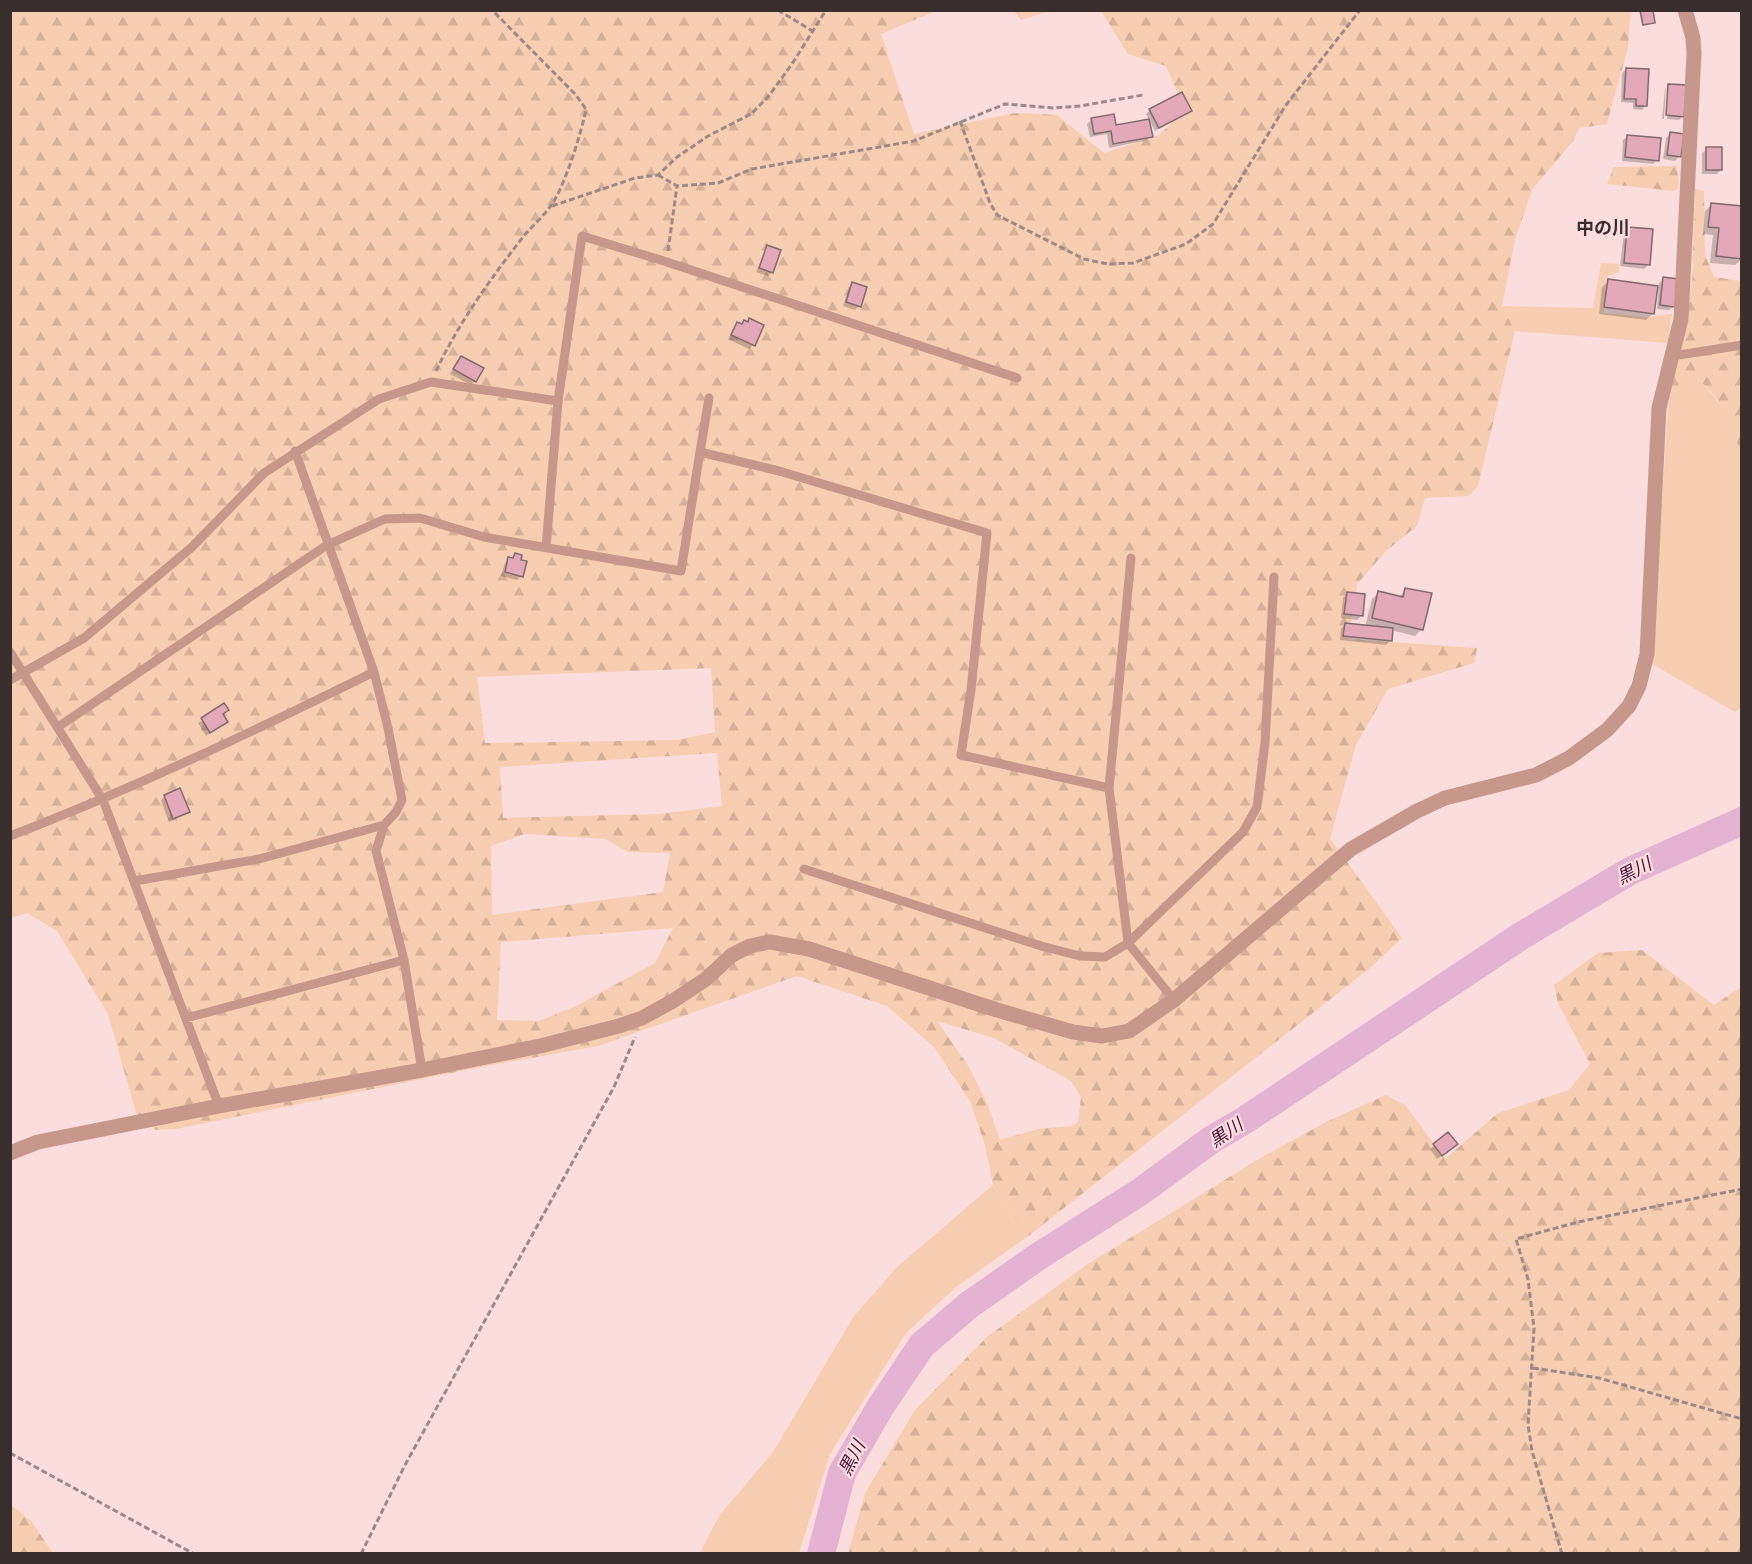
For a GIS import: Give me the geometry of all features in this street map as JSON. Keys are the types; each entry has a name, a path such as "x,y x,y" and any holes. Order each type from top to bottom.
{"street":[{"path":"10,1153 38,1142 540,1046 642,1018 706,979 732,955 750,946 770,942 809,949 997,1010 1073,1032 1101,1036 1129,1031 1174,1000 1351,849 1417,810 1445,798 1536,776 1569,758 1607,730 1629,706 1639,686 1647,654 1659,408 1681,319 1694,53 1693,38 1684,10"}],"lane":[{"path":"546,548 558,401 582,236 1017,378"},
{"path":"1672,356 1742,345"},
{"path":"10,681 84,638 192,547 264,473 379,399 431,382 558,401"},
{"path":"58,727 327,545 385,519 420,518 484,537 681,572 709,398"},
{"path":"295,451 374,672 388,728 402,800 396,812 384,825 376,851 380,874 404,960 422,1070"},
{"path":"700,452 779,471 987,533 962,755 1110,788"},
{"path":"1131,558 1110,788 1128,943 1174,1000"},
{"path":"804,869 1041,946 1080,956 1105,957 1128,943 1243,832 1257,807 1265,743 1274,577"},
{"path":"10,652 103,800 219,1106"},
{"path":"10,836 103,800 247,735 374,672"},
{"path":"135,881 259,859 384,825"},
{"path":"186,1018 404,960"}],"path":[{"path":"431,382 443,356 478,302 523,237 552,206 583,126 586,109 575,94 492,10"},
{"path":"778,10 814,32"},
{"path":"552,206 610,186 658,175 677,157 708,136 751,114 768,97 814,32 826,10"},
{"path":"960,121 990,203 997,215 1084,259 1108,264 1133,263 1186,244 1213,224 1286,105 1360,10"},
{"path":"658,175 677,186 718,183 752,169 890,147 914,141 1005,104 1053,108 1080,106 1143,95"},
{"path":"667,262 677,186"},
{"path":"361,1554 405,1465 614,1087 629,1056 642,1018"},
{"path":"1562,1554 1532,1450 1528,1425 1534,1328 1529,1288 1515,1239 1578,1222 1742,1189"},
{"path":"1533,1368 1599,1378 1742,1419"},
{"path":"10,1453 194,1554"}],"green space":[{"path":"11,11 936,11 881,34 914,134 1015,113 1057,115 1104,153 1159,135 1185,110 1166,66 1128,54 1101,11 1631,11 1628,47 1607,124 1579,128 1573,141 1532,190 1515,240 1502,306 1515,331 1478,486 1469,496 1425,498 1417,526 1386,551 1357,584 1348,639 1477,648 1474,663 1388,689 1356,745 1330,838 1402,938 1369,969 1027,1237 993,1185 985,1145 970,1101 934,1047 887,1006 797,976 598,1046 481,1067 176,1129 156,1130 137,1116 108,1014 57,931 27,913 11,918","holes":["711,668 715,732 677,740 485,743 477,677","717,753 722,806 659,814 503,818 500,767","525,834 605,839 628,852 670,853 663,892 492,915 491,846","673,928 655,963 576,1006 539,1021 497,1020 501,942","937,1021 994,1038 1071,1081 1081,1097 1078,1122 1071,1126 1038,1129 1000,1140 987,1103 969,1067"]},
{"path":"1014,11 1050,11 1021,20"},
{"path":"1677,166 1679,186 1675,191 1607,184 1614,167"},
{"path":"1695,189 1704,191 1705,255 1714,277 1741,281 1741,451 1718,400 1694,374 1668,408 1692,282"},
{"path":"1601,263 1619,264 1619,272 1608,276 1603,313 1646,317 1672,314 1668,343 1515,331 1502,306 1593,308"},
{"path":"1693,373 1722,406 1741,449 1741,707 1735,712 1652,664 1668,408"},
{"path":"1642,950 1714,1005 1741,987 1741,1553 848,1554 865,1493 915,1410 988,1336 1088,1264 1262,1157 1326,1122 1386,1095 1406,1106 1445,1159 1498,1113 1569,1090 1590,1064 1558,1003 1554,985 1598,953"},
{"path":"993,1185 1027,1237 956,1287 906,1333 830,1454 799,1553 700,1553 719,1516 773,1452 854,1316 897,1267"},
{"path":"10,1504 31,1521 53,1553 11,1553"}],"building":[{"path":"1640,10 1653,10 1655,23 1643,25"},
{"path":"1626,68 1649,69 1647,106 1636,106 1636,99 1624,99"},
{"path":"1668,84 1687,85 1684,117 1666,115"},
{"path":"1182,92 1192,111 1159,128 1149,109"},
{"path":"1114,114 1116,125 1149,119 1153,137 1113,144 1111,131 1094,134 1091,118"},
{"path":"1670,132 1684,134 1681,157 1667,155"},
{"path":"1627,135 1661,138 1659,161 1625,157"},
{"path":"1706,147 1722,147 1722,170 1706,170"},
{"path":"1711,203 1742,206 1742,259 1716,256 1719,228 1708,227"},
{"path":"1627,227 1653,229 1650,265 1624,263"},
{"path":"767,245 781,250 773,273 759,268"},
{"path":"1663,277 1678,279 1675,307 1660,305"},
{"path":"1608,279 1658,286 1654,314 1604,307"},
{"path":"852,282 867,287 861,307 846,302"},
{"path":"749,318 764,325 755,346 731,335 737,322 742,324 744,320 748,322"},
{"path":"461,356 484,368 476,382 453,369"},
{"path":"515,553 522,555 521,560 527,561 523,577 505,572 508,557 513,558"},
{"path":"1405,588 1432,593 1423,630 1372,618 1378,591 1403,597"},
{"path":"1347,592 1365,594 1363,616 1344,614"},
{"path":"1345,623 1393,628 1392,641 1343,636"},
{"path":"224,703 229,710 223,714 228,722 210,733 201,718"},
{"path":"180,788 190,812 173,819 164,795"},
{"path":"1448,1132 1458,1144 1442,1156 1433,1144"}],"waterway":[{"name":"黒川","path":"821,1554 842,1473 881,1406 922,1345 969,1305 1039,1256 1140,1192 1211,1140 1245,1120 1521,936 1630,871 1742,821"}],"district":[{"name":"中の川","path":"1603,228"}]}
